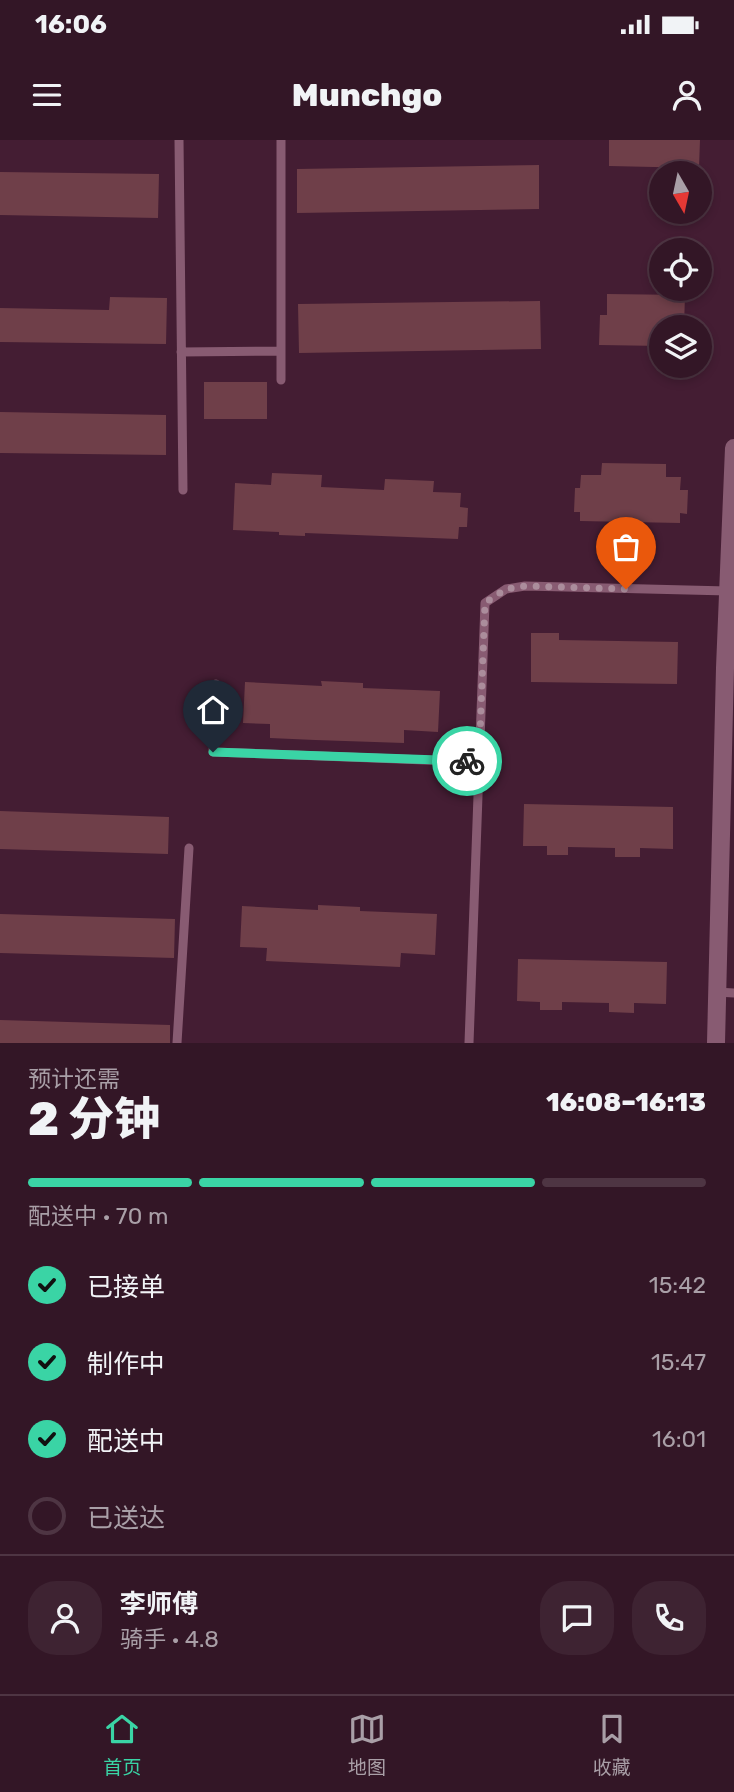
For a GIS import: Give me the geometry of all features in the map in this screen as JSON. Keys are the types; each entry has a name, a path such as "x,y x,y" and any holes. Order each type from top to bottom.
{"street":[{"path":"716,1043 726,993 728,592 734,448"}],"lane":[{"path":"179,140 183,490"},
{"path":"281,140 281,380"},
{"path":"181,352 281,351"},
{"path":"469,1043 485,603 506,589 525,586 728,592"},
{"path":"216,684 213,752 479,762"},
{"path":"177,1043 189,848"}],"building":[{"path":"609,140 700,140 699,161 649,161 649,167 609,166"},
{"path":"539,165 539,209 297,213 297,169"},
{"path":"0,172 159,174 158,218 0,215"},
{"path":"607,294 649,295 649,301 685,301 684,315 649,315 649,346 599,345 600,315 607,315"},
{"path":"110,297 167,298 166,344 0,342 0,308 109,310"},
{"path":"540,301 541,349 299,353 298,304"},
{"path":"204,382 267,382 267,419 204,419"},
{"path":"0,412 166,415 166,455 0,453"},
{"path":"602,463 666,464 666,477 681,477 680,490 688,490 687,514 680,513 680,523 580,521 580,512 574,512 575,488 580,488 581,475 601,475"},
{"path":"272,473 322,475 321,487 384,490 385,479 434,481 433,492 461,493 460,507 468,508 467,527 459,527 458,539 305,533 305,536 279,535 279,532 233,530 235,483 271,485"},
{"path":"531,633 559,633 559,640 678,642 677,684 531,682"},
{"path":"321,681 363,683 363,688 440,691 438,732 404,730 404,743 270,738 270,724 243,723 245,682 322,686"},
{"path":"524,804 673,807 673,849 640,848 640,857 615,857 615,848 568,847 568,855 547,855 547,846 523,846"},
{"path":"0,811 169,817 168,854 0,849"},
{"path":"318,905 360,907 360,911 437,914 435,955 401,953 400,967 266,961 267,948 240,947 242,906 318,910"},
{"path":"0,914 175,919 174,958 0,953"},
{"path":"518,959 667,962 666,1004 634,1003 634,1013 609,1012 609,1003 562,1002 562,1010 540,1010 540,1002 517,1001"},
{"path":"0,1020 170,1025 170,1043 0,1043"}],"way so far":[{"path":"467,761 479,762 485,603 506,589 525,586 626,589"}],"route":[{"path":"213,752 467,761"}]}
